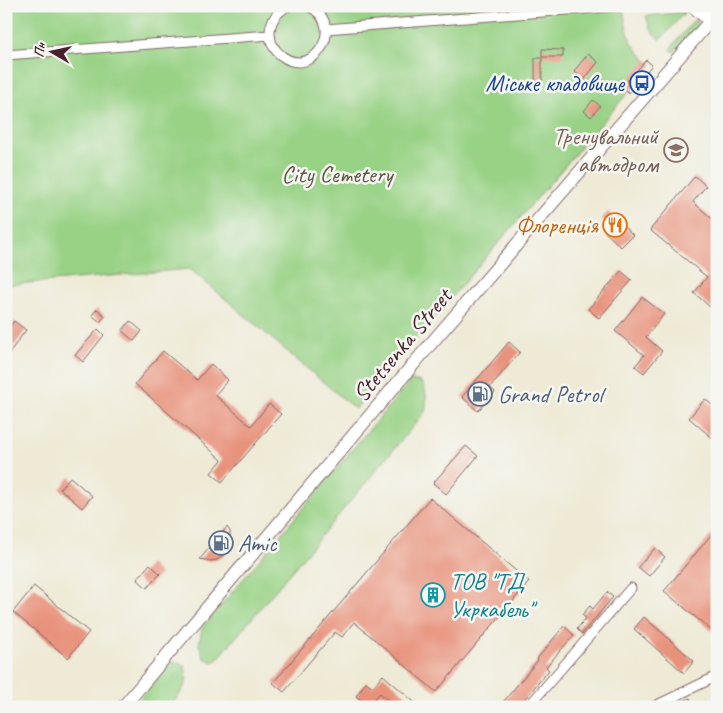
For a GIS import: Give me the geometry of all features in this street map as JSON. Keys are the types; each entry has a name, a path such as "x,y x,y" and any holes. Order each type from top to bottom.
{"main road":[{"name":"Stetsenka Street","path":"123,707 428,347 712,18"}],"street":[{"path":"288,6 274,17 270,26 270,35 272,45 277,52 285,58 294,61 304,61 319,52 326,37 326,29 320,14 308,6"},
{"path":"326,29 619,6"},
{"path":"690,6 712,18"},
{"path":"702,6 712,18"},
{"path":"6,55 270,35"},
{"path":"528,707 630,588"},
{"path":"654,707 717,676"}],"green space":[{"name":"City Cemetery","path":"6,6 623,6 631,40 639,52 652,65 355,409 190,269 6,285"},
{"path":"685,12 660,40 651,30 646,16"},
{"path":"694,20 699,23 674,52 670,49"},
{"path":"411,380 421,382 423,385 426,396 425,412 216,661 212,662 204,658 199,645 202,628"},
{"path":"170,663 183,664 187,676 184,687 170,707 133,707"}],"building":[{"path":"542,49 563,50 563,57 542,57"},
{"path":"588,54 598,62 584,80 574,71"},
{"path":"535,58 542,58 542,84 535,84"},
{"path":"646,60 652,65 629,93 622,87"},
{"path":"593,100 600,106 591,117 584,111"},
{"path":"695,176 706,186 693,202 717,223 717,313 694,293 707,277 650,230"},
{"path":"608,212 633,235 621,247 605,232 608,224 602,219"},
{"path":"621,271 632,280 599,318 588,309"},
{"path":"642,297 664,314 646,337 662,351 644,373 635,366 644,355 615,331"},
{"path":"97,309 105,316 100,322 92,315"},
{"path":"14,321 26,330 6,357 6,332"},
{"path":"130,321 142,331 134,341 122,331"},
{"path":"98,329 104,335 83,362 75,355"},
{"path":"509,342 520,352 490,387 495,392 478,411 462,397"},
{"path":"163,351 197,380 211,364 228,380 215,395 251,426 269,404 281,414 222,482 211,473 222,460 135,384"},
{"path":"705,399 717,409 717,442 689,418"},
{"path":"466,446 478,456 446,494 433,483"},
{"path":"70,477 92,496 82,508 60,489"},
{"name":"ТОВ \"ТД Укркабель\"","path":"430,498 529,582 436,692 354,622 342,637 335,632 284,692 273,683"},
{"name":"Amic","path":"227,527 230,531 230,540 229,547 224,555 217,560 200,559"},
{"path":"717,528 717,635 664,591"},
{"path":"655,548 665,557 649,576 638,567"},
{"path":"150,564 160,574 147,588 137,579"},
{"path":"34,586 89,632 68,658 13,612"},
{"path":"607,592 613,597 582,634 577,629 586,618 582,615 590,606 593,609"},
{"path":"644,617 694,661 684,673 634,629"},
{"path":"564,626 574,635 546,667 549,670 518,707 499,707 538,660"},
{"path":"383,675 420,707 396,707 380,693 368,706 356,696 366,682 373,687"},
{"path":"690,698 694,707 670,707"}],"place":[{"name":"Міське кладовище","path":"642,83"},
{"name":"Тренувальний автодром","path":"676,150"},
{"name":"Флоренція","path":"615,225"},
{"name":"Grand Petrol","path":"480,394"},
{"name":"Amic","path":"221,543"},
{"name":"ТОВ \"ТД Укркабель\"","path":"433,595"}]}
